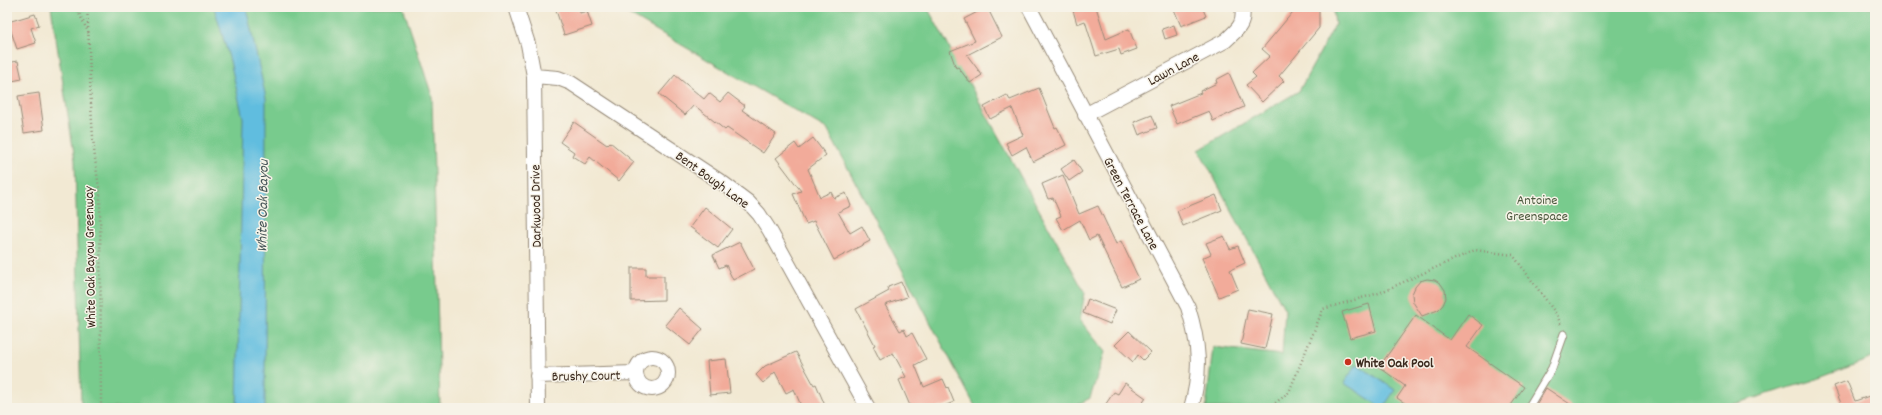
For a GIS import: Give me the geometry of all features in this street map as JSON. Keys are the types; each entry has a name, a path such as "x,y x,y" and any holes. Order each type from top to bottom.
{"street":[{"name":"Darkwood Drive","path":"516,7 528,44 534,76 538,408"},
{"name":"Green Terrace Lane","path":"1029,7 1188,307 1196,334 1199,359 1191,408"},
{"name":"Lawn Lane","path":"1085,115 1225,41 1239,29 1244,18 1242,7"},
{"name":"Bent Bough Lane","path":"534,76 558,78 571,83 724,184 748,202 759,214 781,247 868,408"},
{"name":"Brushy Court","path":"537,376 635,374"}],"lane":[{"path":"1528,408 1552,368 1564,334"}],"path":[{"name":"White Oak Bayou Greenway","path":"76,7 89,35"},
{"name":"White Oak Bayou Greenway","path":"87,7 93,140 100,193 101,408"},
{"path":"1269,408 1289,392 1323,309 1379,293 1475,250 1513,255 1557,315 1564,334"}],"green space":[{"path":"51,7 403,7 432,96 440,408 81,408 75,160"},
{"path":"616,7 927,7 1085,293 1080,320 1105,352 1090,398 1072,408 976,408 827,129"},
{"name":"Antoine Greenspace","path":"1333,7 1875,7 1875,357 1811,381 1721,408 1206,408 1213,347 1282,355 1285,310 1199,150 1299,91 1335,25"}],"water":[{"name":"White Oak Bayou","path":"214,7 246,7 266,98 265,408 237,408 243,118 230,61"},
{"path":"1357,364 1395,390 1383,408 1344,383"}],"building":[{"path":"555,7 579,7 580,13 587,11 592,26 564,35"},
{"path":"987,7 1002,37 967,55 982,75 970,83 958,67 956,68 950,51 975,41 964,19"},
{"path":"1072,7 1096,7 1106,39 1129,29 1137,49 1121,55 1119,49 1096,56 1085,21 1077,24"},
{"path":"1173,7 1202,7 1206,16 1181,26"},
{"path":"1297,7 1319,7 1319,28 1279,76 1284,81 1262,102 1246,85 1256,77 1252,73 1270,56 1262,49"},
{"path":"35,14 39,25 31,28 36,43 17,49 8,22"},
{"path":"1174,25 1177,35 1165,39 1162,29"},
{"path":"18,61 22,79 7,82 7,63"},
{"path":"1229,73 1244,107 1213,121 1209,111 1177,124 1169,106 1201,93 1200,91 1217,83 1216,80"},
{"path":"675,75 704,99 709,93 720,102 728,93 745,106 742,110 776,134 763,153 727,128 725,130 694,105 685,115 659,94"},
{"path":"1039,88 1055,128 1057,127 1066,145 1033,162 1026,147 1012,155 1006,143 1023,135 1012,108 990,119 984,107 1007,95 1010,100"},
{"path":"39,93 44,130 24,133 18,96"},
{"path":"1152,115 1157,128 1139,135 1134,122"},
{"path":"574,122 607,145 610,142 634,162 619,181 590,157 585,164 572,156 574,152 560,142"},
{"path":"813,138 826,155 808,169 820,197 831,192 834,198 846,193 851,206 838,212 850,233 862,226 870,241 834,260 814,221 806,224 793,194 801,191 776,158 795,143 799,149"},
{"path":"1074,160 1082,172 1069,181 1061,169"},
{"path":"1063,175 1079,214 1098,206 1116,244 1121,241 1139,279 1122,287 1097,236 1089,240 1080,220 1063,230 1056,218 1061,216 1053,198 1048,199 1042,184"},
{"path":"1216,195 1222,210 1183,226 1177,211"},
{"path":"705,207 732,229 718,248 690,227"},
{"path":"1224,236 1230,249 1238,246 1245,263 1230,270 1238,289 1219,297 1202,258 1211,254 1206,243"},
{"path":"740,242 754,269 733,280 726,265 719,268 713,255"},
{"path":"631,268 646,268 646,276 664,276 664,300 631,301"},
{"path":"1427,279 1435,280 1441,284 1445,290 1446,298 1443,305 1438,310 1422,316 1413,302 1412,294 1420,281"},
{"path":"901,282 907,297 885,305 900,331 904,329 907,336 912,333 926,359 915,365 924,387 943,379 947,388 948,387 954,402 939,408 911,408 899,380 906,377 893,353 880,360 873,346 875,345 856,309 889,291 888,287"},
{"path":"1088,299 1116,310 1110,324 1083,313"},
{"path":"1369,304 1376,331 1350,338 1342,312"},
{"path":"679,308 703,329 690,345 665,325"},
{"path":"1248,309 1273,314 1265,349 1241,344"},
{"path":"1468,314 1483,325 1467,347 1524,387 1509,408 1412,408 1397,398 1405,386 1379,367 1416,315 1450,340"},
{"path":"1129,331 1151,352 1143,360 1138,355 1133,362 1115,345"},
{"path":"796,352 814,385 816,384 826,408 802,408 794,389 786,393 775,372 763,383 756,375 765,366"},
{"path":"726,359 730,393 710,395 707,361"},
{"path":"1847,381 1855,401 1875,394 1875,408 1840,408 1842,406 1834,386"},
{"path":"1125,383 1146,398 1139,408 1103,408 1114,392 1118,394"},
{"path":"1546,388 1576,408 1534,408"}],"place":[{"name":"White Oak Pool","path":"1348,362"}]}
